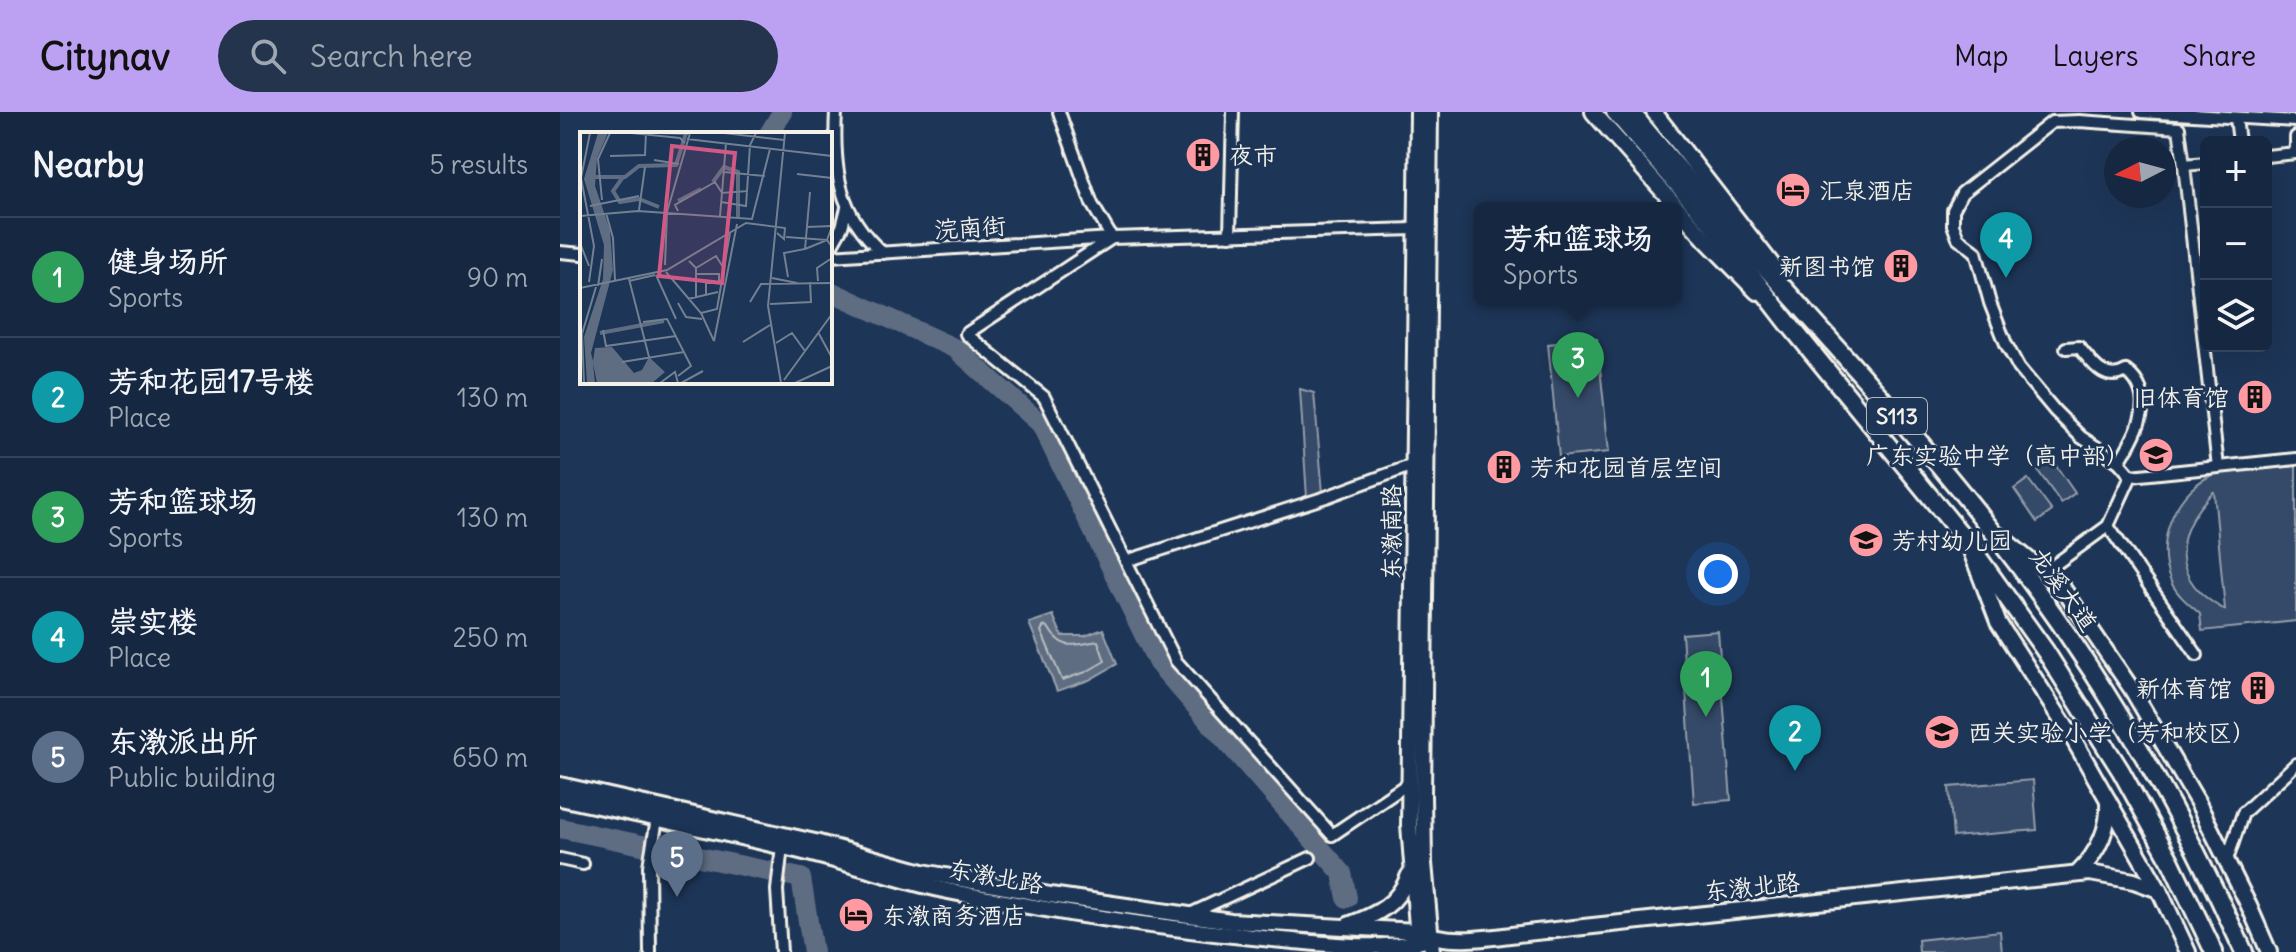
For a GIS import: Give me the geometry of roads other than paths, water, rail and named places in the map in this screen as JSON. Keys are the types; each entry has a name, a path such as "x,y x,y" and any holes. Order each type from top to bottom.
{"main road":[{"name":"龙溪大道","path":"1615,112 1802,306 1990,528 2081,655 2146,759 2199,856 2244,952"},
{"name":"龙溪大道","path":"1631,112 1715,219 1789,324 1968,543 2059,671 2121,771 2170,860 2214,952"}],"street":[{"path":"836,112 834,150 847,208 868,240 883,253"},
{"path":"1059,112 1092,204 1112,238 966,334 1044,397 1176,661 1332,835 1409,783"},
{"path":"1230,235 1233,112"},
{"name":"东漖南路","path":"1418,112 1409,783 1411,870 1424,944"},
{"name":"东漖南路","path":"1424,944 1430,112"},
{"path":"1593,112 1672,202"},
{"path":"2141,112 2296,121"},
{"path":"1660,115 1802,306"},
{"path":"2236,118 2238,136"},
{"path":"2131,476 2119,462 2081,437 2019,368 1990,303 1976,252 1958,238 1953,225 1953,210 1962,193 2052,122 2179,128 2218,467"},
{"path":"2272,155 2296,153 2296,137"},
{"path":"2184,165 2200,164"},
{"path":"832,244 842,227 847,208"},
{"path":"1682,213 1789,324"},
{"name":"浣南街","path":"832,256 1112,238 1415,229"},
{"path":"560,252 580,254"},
{"path":"2066,348 2079,347 2100,371 2110,375 2126,371 2141,389 2141,422 2119,462"},
{"path":"2131,476 2296,459"},
{"path":"1126,561 1326,497 1413,465"},
{"path":"2046,571 2108,526 2131,476"},
{"path":"2108,526 2197,655"},
{"path":"1990,528 2062,587 2131,688 2169,751 2227,860 2264,949"},
{"path":"1968,543 1998,622 2108,799 2159,890 2188,952"},
{"path":"2227,860 2243,813 2296,764"},
{"name":"东漖北路","path":"560,785 920,885 989,899 1204,933 1364,946 1424,944 2077,874 2110,875 2159,890"},
{"name":"东漖北路","path":"560,798 815,842 952,878 1186,916 1341,928 1424,944"},
{"path":"2077,874 2102,840 2109,814 2108,799"},
{"path":"650,952 649,866 658,813"},
{"path":"781,952 777,890 782,846"},
{"path":"1186,916 1310,858"},
{"path":"560,859 583,864"},
{"path":"1341,928 1389,906 1404,888 1411,870"},
{"path":"1364,946 1379,952"}],"water":[{"path":"1053,615 1062,636 1085,636 1103,629 1117,664 1089,680 1057,691 1029,623"}],"waterway":[{"path":"770,132 782,112"},
{"path":"832,292 956,349 1041,424 1158,663 1342,873 1347,898"},
{"path":"560,828 801,878 813,952"}],"place":[{"name":"夜市","path":"1203,155"},
{"name":"汇泉酒店","path":"1793,190"},
{"name":"新图书馆","path":"1901,266"},
{"name":"崇实楼","path":"2006,278"},
{"name":"旧体育馆","path":"2255,397"},
{"name":"芳和篮球场","path":"1578,398"},
{"name":"广东实验中学（高中部）","path":"2156,455"},
{"name":"芳和花园首层空间","path":"1504,467"},
{"name":"芳村幼儿园","path":"1866,540"},
{"name":"新体育馆","path":"2258,688"},
{"name":"健身场所","path":"1706,717"},
{"name":"西关实验小学（芳和校区）","path":"1942,732"},
{"name":"芳和花园17号楼","path":"1795,771"},
{"name":"东漖派出所","path":"677,897"},
{"name":"东漖商务酒店","path":"856,915"}]}
